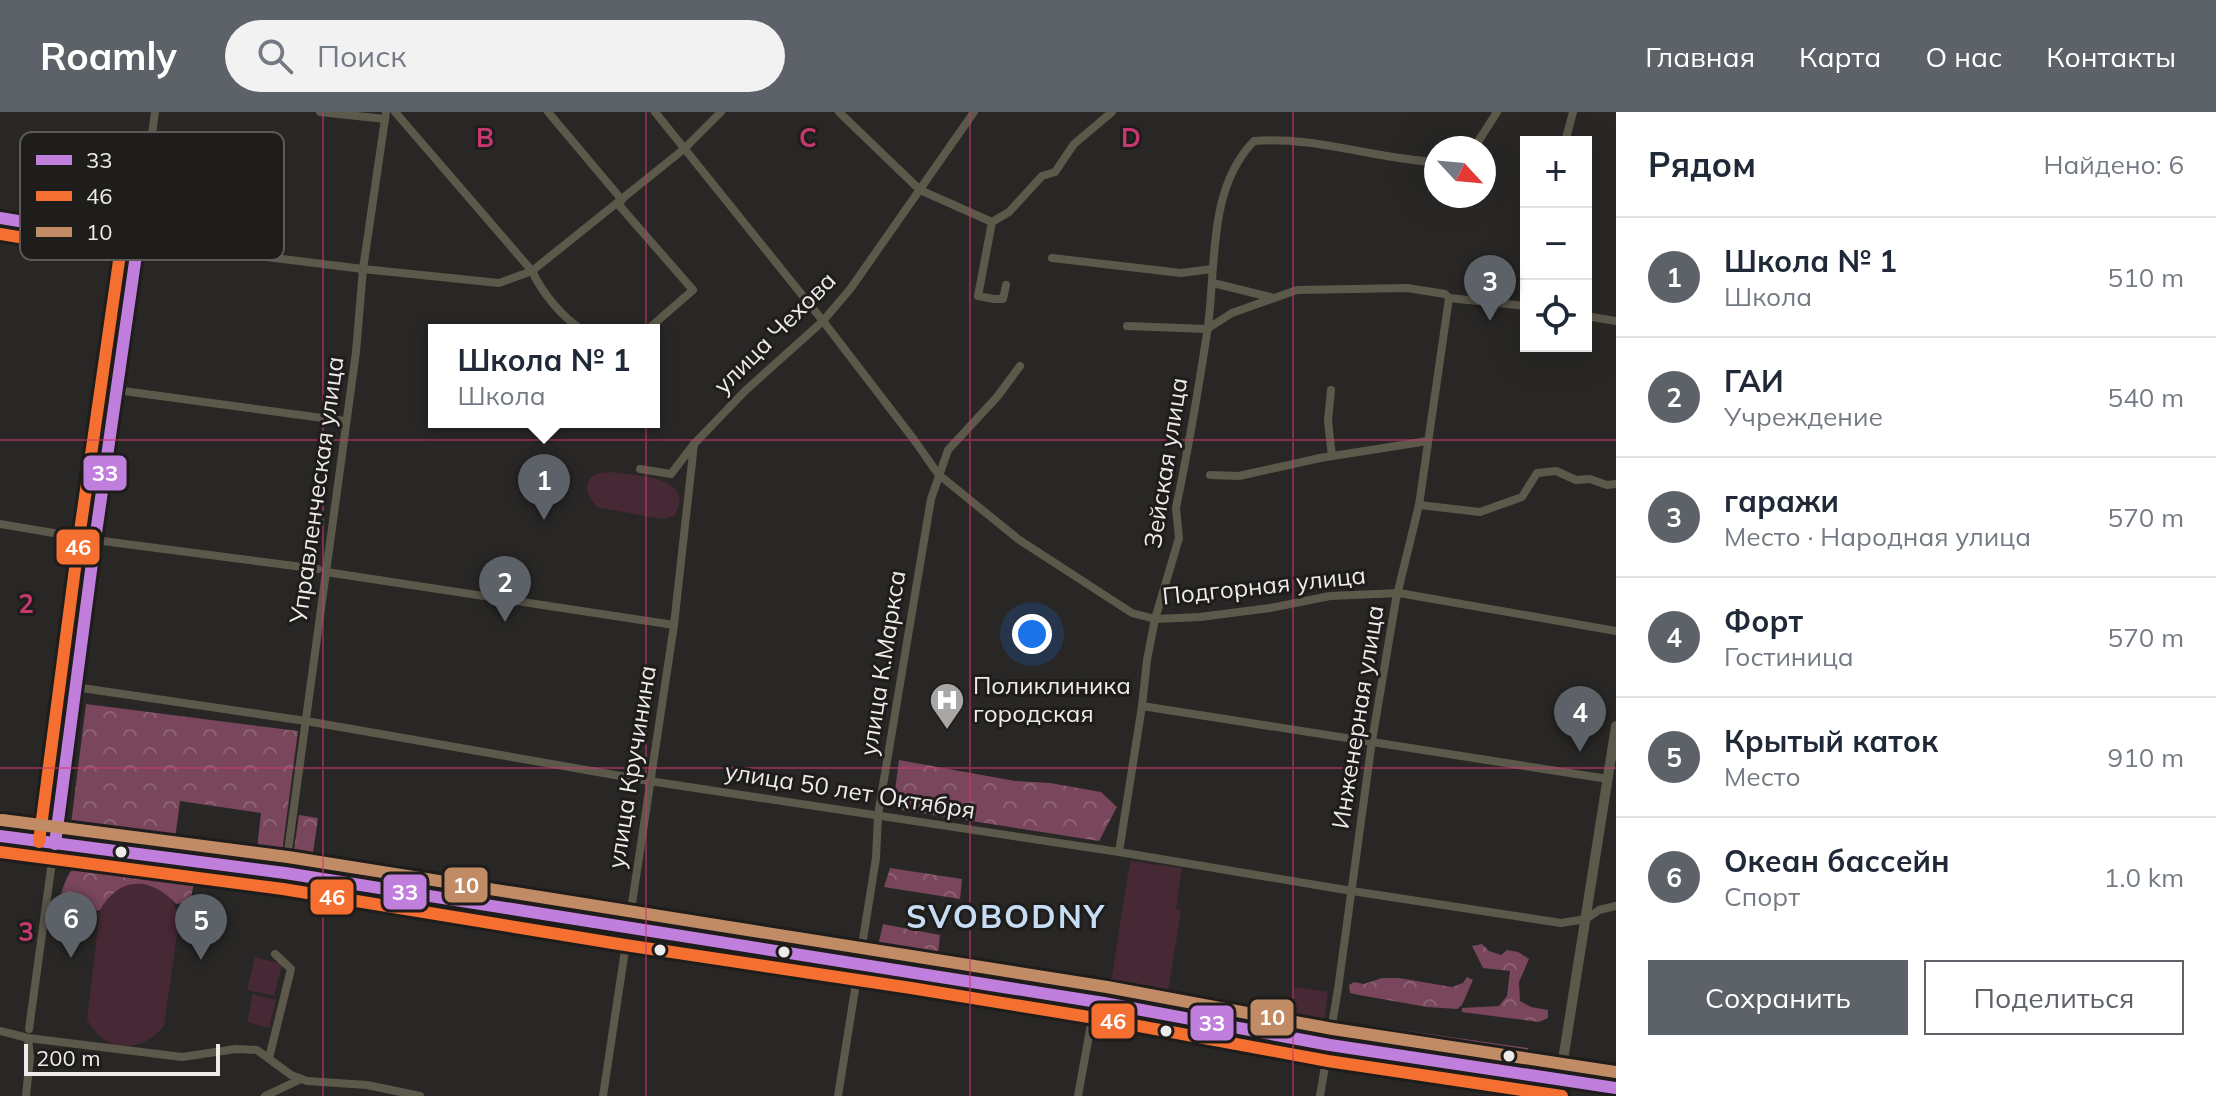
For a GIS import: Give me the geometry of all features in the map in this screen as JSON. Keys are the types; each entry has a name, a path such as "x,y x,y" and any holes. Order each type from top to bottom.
{"main road":[{"path":"0,836 285,873 1095,1002 1330,1045 1616,1088"}],"street":[{"path":"152,132 155,112"},
{"path":"320,112 386,116"},
{"path":"395,112 574,324"},
{"path":"548,112 693,290 654,324"},
{"name":"Подгорная улица","path":"655,112 823,321 938,474 984,513 1056,566 1132,613 1155,619 1214,615 1330,596 1399,593 1616,631"},
{"path":"284,259 499,283 532,271 684,149 721,112"},
{"path":"839,112 920,190 992,222"},
{"name":"улица Чехова","path":"640,469 671,474 694,444 745,391 823,321 851,288 974,112"},
{"path":"1006,285 1003,299 978,296 992,222 1009,212 1042,176 1055,172 1074,144 1112,112"},
{"path":"1482,136 1497,112"},
{"path":"1567,136 1573,112"},
{"name":"Управленческая улица","path":"285,873 306,721 322,570 356,352 363,269 386,116"},
{"name":"Зейская улица","path":"1119,852 1147,660 1155,619 1179,538 1176,508 1207,329 1218,223 1239,156 1254,141 1278,139 1424,161"},
{"path":"0,218 20,221"},
{"path":"1052,258 1181,273 1212,269"},
{"path":"26,1096 30,1057 28,1033 135,260"},
{"path":"1213,283 1271,298"},
{"path":"1127,326 1207,329 1232,313 1297,290 1407,288 1445,294 1449,298 1520,303"},
{"name":"Инженерная улица","path":"1320,1096 1330,1045 1372,741 1396,599 1419,505 1449,298"},
{"path":"1592,317 1616,321"},
{"name":"улица К.Маркса","path":"838,1096 876,858 878,815 931,499 948,450 997,397 1020,366"},
{"path":"116,390 345,421"},
{"path":"1331,390 1328,421 1332,456"},
{"path":"1210,475 1239,476 1332,456 1428,441"},
{"name":"улица Кручинина","path":"603,1096 674,625 694,444"},
{"path":"1419,505 1480,512 1522,497 1537,473 1556,471 1576,480 1616,484"},
{"path":"0,524 674,625"},
{"name":"улица 50 лет Октября","path":"75,687 306,721 649,781 1561,923 1586,919 1599,910 1616,906"},
{"path":"1142,706 1608,779"},
{"path":"1557,1096 1616,726"},
{"path":"269,1058 291,969 275,954"},
{"path":"1078,1096 1095,1002"},
{"path":"0,1031 182,1057 236,1049 257,1050 291,1075 307,1081 367,1085 420,1096"},
{"path":"265,1096 301,1079"}],"shaded area":[{"path":"610,472 648,477 671,486 678,493 679,503 674,516 663,519 600,508 589,497 588,482 596,474"},
{"path":"1130,861 1182,868 1176,909 1181,911 1166,1004 1109,995"},
{"path":"131,883 164,892 173,903 179,921 164,1026 145,1042 123,1046 103,1038 87,1019 100,910 113,893"},
{"path":"255,957 282,964 274,996 247,990"},
{"path":"1295,987 1328,992 1323,1028 1289,1024"},
{"path":"253,994 276,1000 269,1028 247,1022"}],"green space":[{"path":"86,704 298,731 281,860 256,858 261,813 180,801 174,847 70,832"},
{"path":"899,760 1015,781 1050,783 1101,792 1117,807 1099,841 901,810 894,798"},
{"path":"299,815 318,818 311,867 292,864"},
{"path":"78,863 119,865 195,878 190,902 176,904 156,888 136,884 116,891 100,910 84,913 63,909 58,907 63,889"},
{"path":"890,868 962,879 960,899 884,887"},
{"path":"883,924 940,935 937,965 876,955"},
{"path":"1482,944 1489,951 1501,955 1507,950 1529,959 1519,982 1520,1001 1548,1010 1548,1018 1539,1022 1462,1012 1462,1008 1499,1006 1507,996 1510,971 1483,968 1472,946"},
{"path":"1467,977 1473,980 1462,1005 1457,1009 1427,1007 1350,993 1349,985 1399,978 1452,987 1463,983"},
{"path":"1350,1023 1528,1048 1530,1061 1345,1036"}],"transit line":[{"name":"33","path":"0,218 20,221"},
{"name":"46","path":"0,234 20,237"},
{"name":"46","path":"39,842 119,260"},
{"name":"33","path":"55,844 135,260"},
{"name":"10","path":"2,820 288,857 1107,987 1333,1029 1616,1072"},
{"name":"33","path":"0,836 285,873 1104,1003 1330,1045 1616,1088"},
{"name":"46","path":"0,852 283,889 1101,1019 1328,1061 1562,1096"}],"place":[{"name":"гаражи","path":"1490,321"},
{"name":"Школа № 1","path":"544,520"},
{"name":"ГАИ","path":"505,622"},
{"name":"Поликлиника городская","path":"947,731"},
{"name":"Форт","path":"1580,752"},
{"name":"Океан бассейн","path":"71,958"},
{"name":"Крытый каток","path":"201,960"}],"district":[{"name":"SVOBODNY","path":"1006,917"}]}
